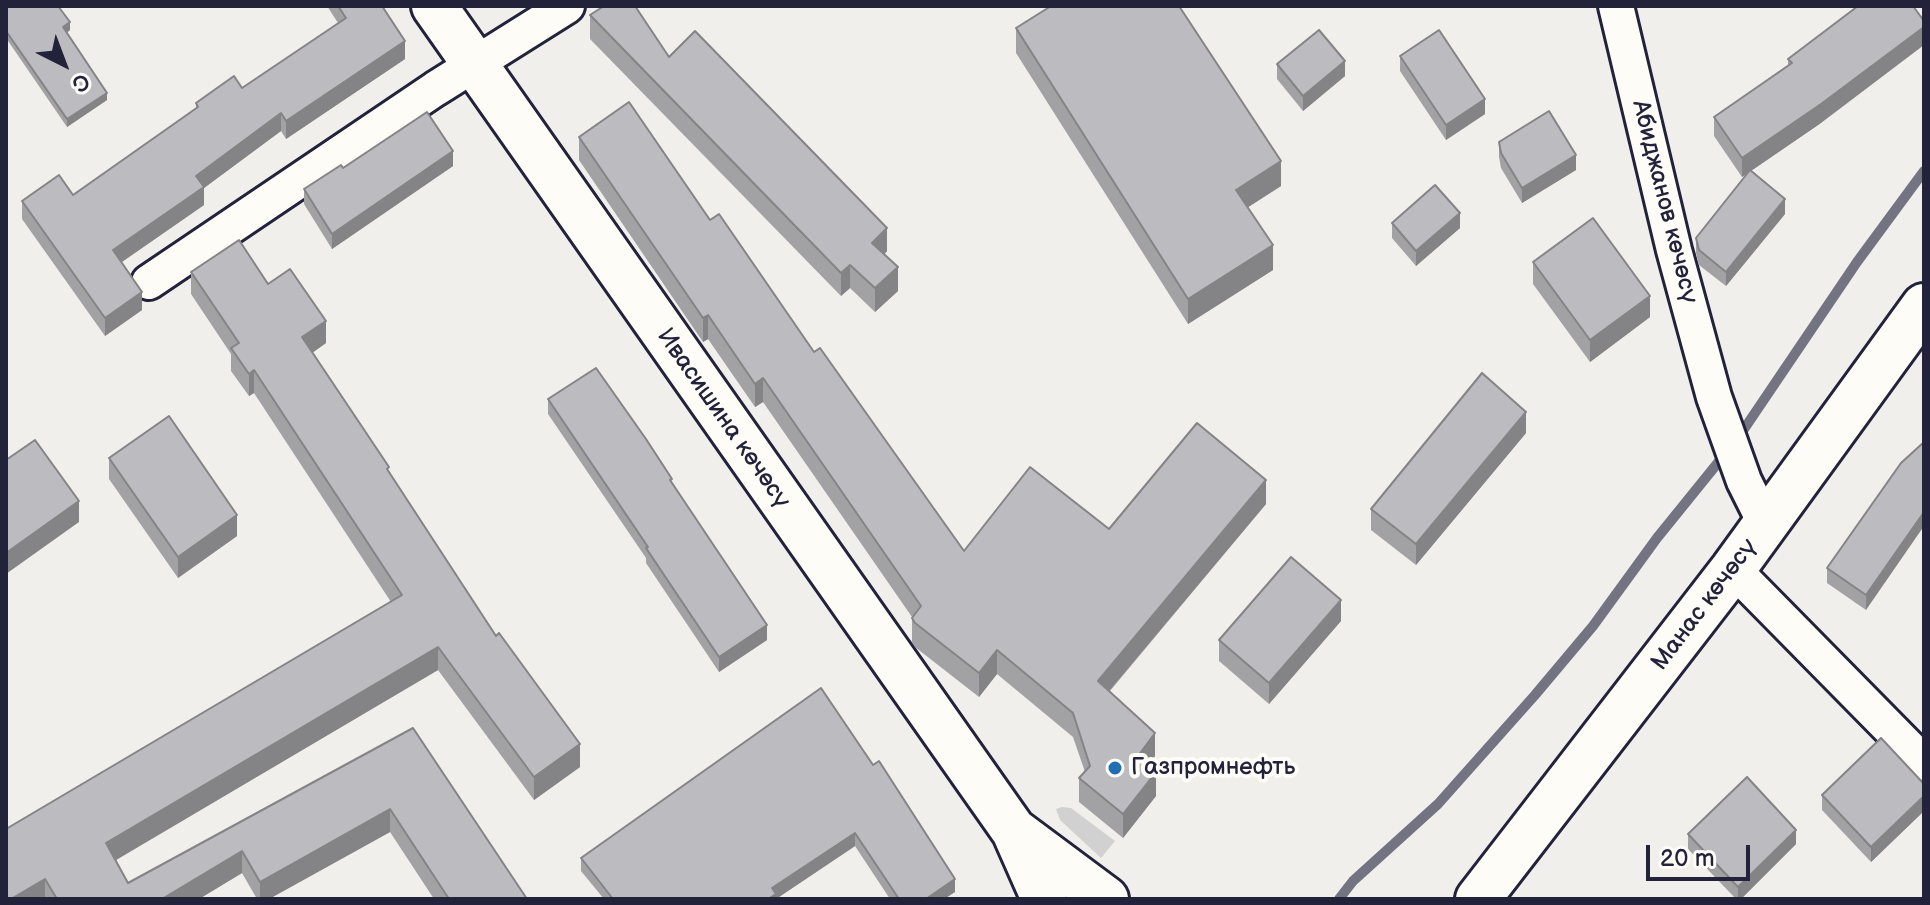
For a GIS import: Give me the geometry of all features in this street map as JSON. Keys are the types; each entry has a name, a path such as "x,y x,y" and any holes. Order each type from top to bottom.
{"street":[{"name":"Ивасишина көчөсү","path":"434,6 1014,831"},
{"path":"149,282 567,6"},
{"name":"Абиджанов көчөсү","path":"1616,6 1674,250 1714,397 1744,481 1766,525"},
{"name":"Манас көчөсү","path":"1478,899 1733,569 1924,306"},
{"path":"1733,569 1924,763"},
{"path":"1014,831 1044,899"},
{"path":"1014,831 1106,899"}],"shaded area":[{"path":"1071,808 1115,841 1101,858 1060,820 1056,809"}],"building":[{"path":"6,6 58,6 70,22 63,27 107,93 67,119 6,31"},
{"path":"338,6 382,6 405,41 286,121 281,113 196,176 204,187 113,250 142,292 105,318 22,201 59,175 73,195 198,107 196,103 234,76 242,88 346,18"},
{"path":"604,6 635,6 669,57 695,31 887,228 872,243 898,267 875,288 850,265 841,273 590,15"},
{"path":"1051,6 1179,6 1281,161 1236,190 1273,245 1188,299 1016,28"},
{"path":"1858,6 1913,6 1924,21 1924,27 1742,158 1714,117 1792,63 1788,59"},
{"path":"1319,30 1345,61 1303,96 1277,64"},
{"path":"1439,30 1485,99 1446,125 1400,56"},
{"path":"629,102 710,220 719,214 814,352 820,348 964,551 1030,467 1109,529 1197,423 1266,480 1098,681 1155,733 1138,756 1156,772 1123,814 1079,778 1090,766 1073,713 997,650 979,673 915,623 912,618 921,606 763,378 755,384 708,315 703,318 579,137"},
{"path":"1549,111 1576,155 1522,188 1501,153 1499,142"},
{"path":"427,112 453,151 332,234 304,189 341,165 343,168"},
{"path":"1750,170 1785,199 1726,272 1699,250 1696,238"},
{"path":"1435,185 1460,213 1416,251 1392,223"},
{"path":"1593,218 1650,296 1590,340 1533,262"},
{"path":"239,240 268,284 290,269 326,321 302,337 496,636 499,633 580,744 534,777 438,647 106,843 128,883 413,728 527,899 449,899 390,809 260,882 242,851 162,899 57,899 45,879 6,899 6,829 402,595 254,370 249,374 231,348 239,343 191,272"},
{"path":"596,368 767,625 719,657 548,399"},
{"path":"1482,373 1526,412 1416,544 1371,509"},
{"path":"169,416 237,515 178,557 109,458"},
{"path":"35,440 79,501 6,553 6,460"},
{"path":"1924,442 1924,512 1866,595 1827,568 1901,463"},
{"path":"1291,557 1341,600 1269,683 1219,640"},
{"path":"821,688 873,765 879,761 955,879 926,899 899,899 855,833 772,888 776,894 768,899 613,899 581,858"},
{"path":"1881,738 1924,784 1924,796 1871,847 1822,795"},
{"path":"1747,777 1796,830 1738,887 1688,834"}],"waterway":[{"path":"1738,438 1857,262 1924,171"},
{"path":"1339,899 1353,881 1438,804 1535,695 1593,626 1657,538 1725,454"}],"place":[{"name":"Газпромнефть","path":"1115,768"}]}
